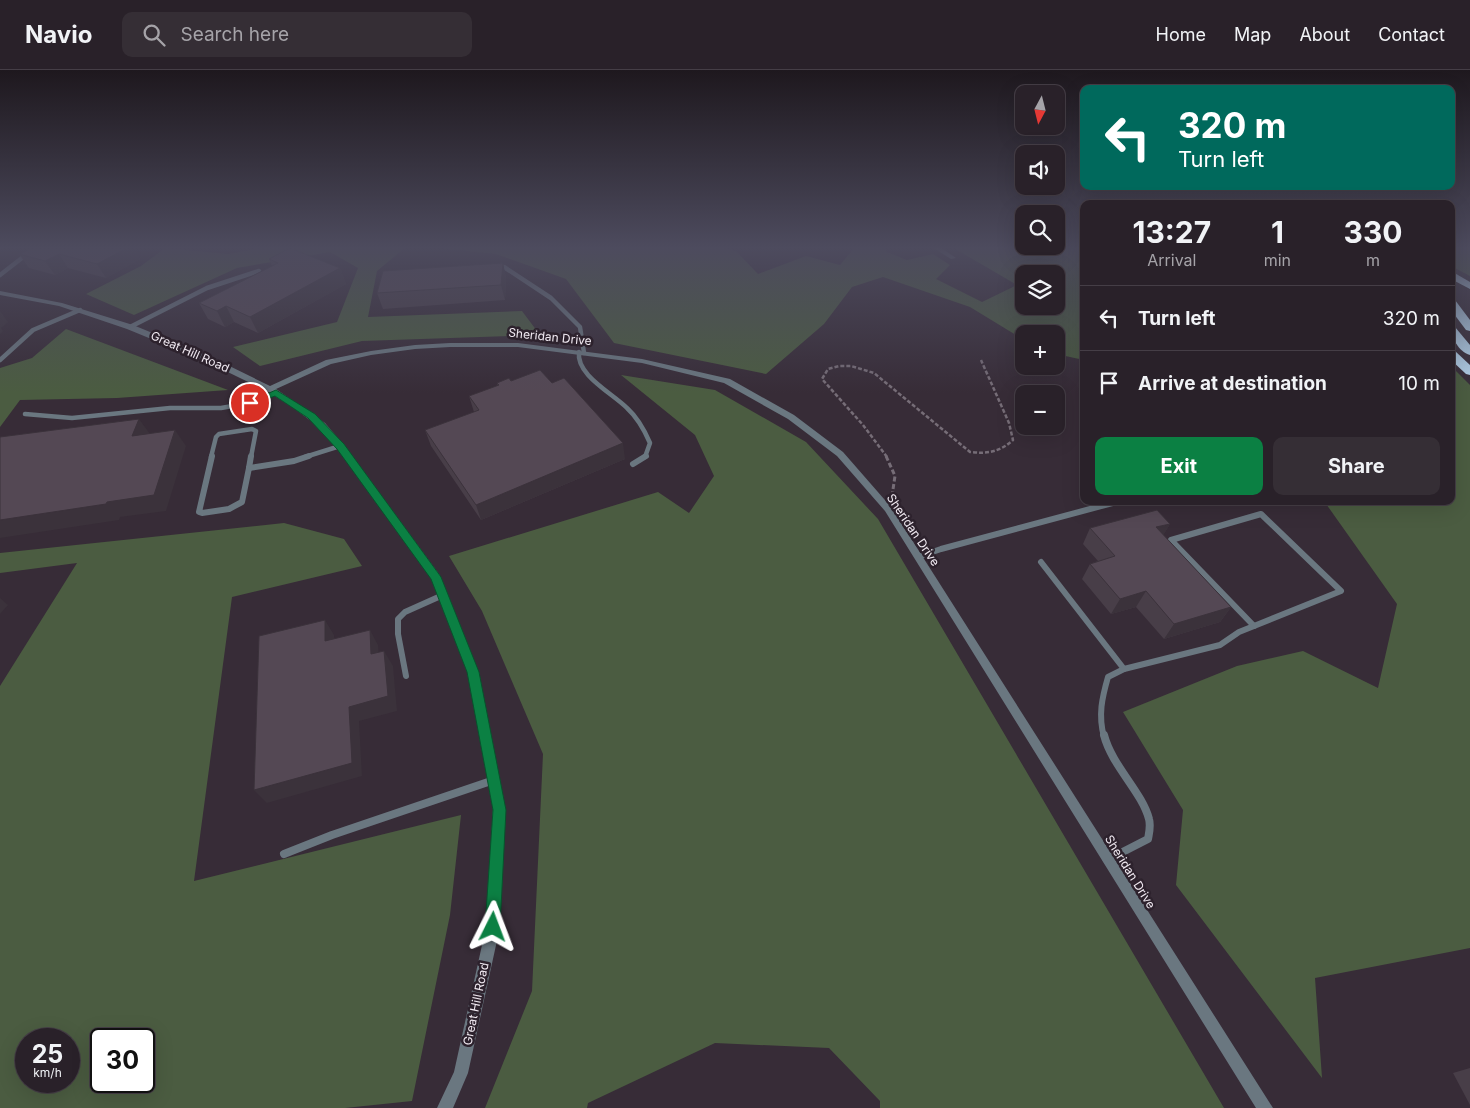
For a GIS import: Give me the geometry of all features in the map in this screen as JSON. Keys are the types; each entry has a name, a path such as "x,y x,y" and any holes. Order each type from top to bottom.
{"highway":[{"path":"1455,307 1470,328"},
{"path":"1455,334 1470,352"},
{"path":"1455,357 1470,372"}],"street":[{"name":"Great Hill Road","path":"15,295 80,310 130,327 208,359 273,391 312,416 340,446 436,577 473,672 500,810 493,927 461,1073 445,1108"},
{"name":"Sheridan Drive","path":"273,391 329,362 371,353 450,344 518,345 642,361 727,381 791,416 840,454 888,509 1107,860 1265,1108"}],"lane":[{"path":"130,327 192,295"},
{"path":"547,295 580,327 581,352 578,361 584,371 628,408 642,424 650,443 646,457 633,464"},
{"path":"0,360 33,330 80,310"},
{"path":"25,414 72,418 170,408 221,408 250,403 273,391"},
{"path":"252,429 256,431 250,468 242,502 239,505 233,509 199,512 218,434 252,429"},
{"path":"250,468 294,462 340,446"},
{"path":"918,558 941,549 1105,505"},
{"path":"1107,860 1148,839 1150,822 1140,800 1107,748 1101,730 1102,694 1108,677 1124,670 1220,645 1239,632 1254,626 1341,591 1261,514 1171,540 1254,626"},
{"path":"1041,562 1124,670"},
{"path":"406,676 398,634 398,619 405,612 443,595"},
{"path":"284,854 332,835 494,780"}],"path":[{"path":"888,509 894,487 894,473 884,454 822,379 828,369 836,365 858,367 874,373 970,452 985,454 1002,451 1013,440 1009,423 980,360"}],"green space":[{"path":"89,295 177,295 134,315"},
{"path":"347,295 372,295 368,317 522,311 540,335 362,341 260,366 233,347 337,322"},
{"path":"578,295 846,295 824,324 766,374 614,343"},
{"path":"936,295 969,295 982,302 996,295 1015,295 1015,315 1065,315 1065,295 1080,295 1080,359 1065,356 1065,325 1015,325 1015,334 970,307"},
{"path":"66,329 228,390 117,398 20,400 0,427 0,368 32,358"},
{"path":"1455,370 1470,385 1470,948 1315,978 1322,1078 1176,885 1183,810 1123,712 1237,666 1303,651 1378,688 1397,604 1327,505 1455,505"},
{"path":"621,375 715,390 806,442 878,519 1224,1108 880,1108 880,1101 829,1048 715,1043 588,1103 587,1108 485,1108 532,991 543,754 482,611 449,556 658,492 689,513 714,476 695,435"},
{"path":"284,523 344,539 362,566 232,597 194,881 461,815 450,915 412,1101 345,1108 0,1108 0,686 77,563 0,573 0,553"}],"building":[{"path":"214,295 290,295 250,317 226,306 217,311 199,303"},
{"path":"540,370 552,383 564,378 623,443 476,505 425,430 479,410 469,396 499,385 497,383 509,378 511,381"},
{"path":"139,419 132,436 175,430 154,495 0,520 0,437"},
{"path":"1157,510 1170,524 1156,527 1231,607 1174,624 1146,591 1120,599 1090,564 1115,556 1090,528"},
{"path":"325,620 325,641 370,630 371,654 384,651 388,696 349,707 352,763 254,790 259,636"}],"route":[{"path":"250,403 276,393 312,416 322,425 340,446 436,577 473,672 500,810 493,927"}]}
